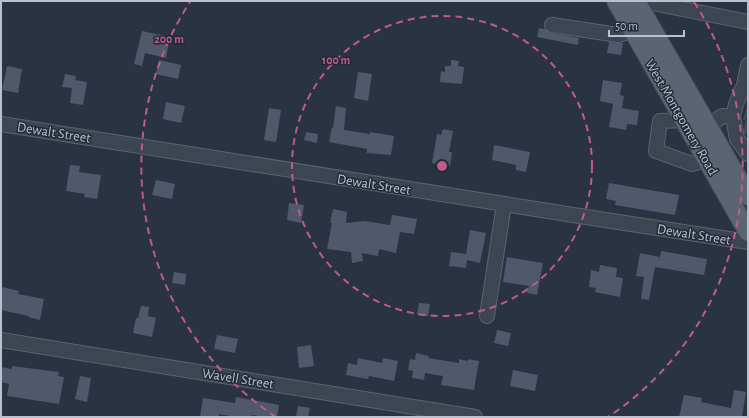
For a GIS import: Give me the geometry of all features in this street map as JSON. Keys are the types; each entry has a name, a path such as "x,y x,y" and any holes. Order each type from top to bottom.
{"main road":[{"name":"West Montgomery Road","path":"616,1 748,232"},
{"name":"West Montgomery Road","path":"636,1 708,127 746,186"}],"street":[{"path":"642,1 748,22"},
{"path":"552,25 618,35 633,31"},
{"path":"748,65 745,92 738,119 737,139 748,154"},
{"path":"708,127 722,116 738,119"},
{"path":"684,120 660,121 656,151 692,164 707,160"},
{"name":"Dewalt Street","path":"1,124 748,242"},
{"path":"487,316 504,204"},
{"name":"Wavell Street","path":"1,340 475,417"}],"building":[{"path":"539,28 545,29 551,33 579,38 578,45 537,37"},
{"path":"142,31 170,37 166,58 145,53 142,66 134,64"},
{"path":"609,42 623,43 621,55 607,53"},
{"path":"159,60 181,65 178,79 156,74"},
{"path":"451,60 459,61 458,66 464,67 462,84 440,82 441,71 445,72 445,66 451,66"},
{"path":"7,66 22,69 18,93 2,90"},
{"path":"358,72 372,74 368,101 354,98"},
{"path":"65,74 76,76 75,80 87,82 83,105 70,103 72,88 62,87"},
{"path":"603,80 622,83 620,95 624,96 622,108 639,111 637,125 627,124 626,130 609,127 613,104 600,101"},
{"path":"166,102 185,106 181,123 163,119"},
{"path":"336,106 346,108 344,130 394,136 391,155 367,153 367,149 329,142 332,127 333,128"},
{"path":"269,108 281,110 276,142 264,140"},
{"path":"443,129 453,131 449,152 452,152 450,166 432,163 437,134 441,135"},
{"path":"306,132 318,134 317,143 304,140"},
{"path":"494,145 530,152 526,172 516,170 516,165 492,160"},
{"path":"70,165 80,166 79,172 101,175 97,199 84,197 85,194 66,191"},
{"path":"156,180 175,184 172,199 152,195"},
{"path":"609,183 679,195 675,215 615,205 616,201 606,199"},
{"path":"289,203 304,205 301,223 287,220"},
{"path":"333,209 347,212 346,223 365,221 390,225 392,215 417,219 414,234 400,232 396,253 379,249 378,256 362,253 363,261 352,263 351,252 327,249"},
{"path":"470,230 486,233 480,263 467,260 466,268 449,266 451,252 466,254"},
{"path":"661,251 707,259 704,275 655,267 649,300 641,299 644,277 636,276 640,253 660,257"},
{"path":"507,257 543,263 537,295 527,293 529,286 503,282"},
{"path":"600,265 617,268 616,277 623,278 620,297 595,292 596,288 589,287 591,270 599,272"},
{"path":"174,272 186,274 185,285 172,283"},
{"path":"2,287 19,291 18,294 44,299 40,320 1,310"},
{"path":"419,303 430,304 428,316 417,315"},
{"path":"141,306 149,307 148,316 156,318 152,337 133,333 136,318 138,318"},
{"path":"497,330 511,333 508,346 494,343"},
{"path":"217,335 238,339 235,353 214,349"},
{"path":"311,345 314,366 299,368 297,347"},
{"path":"416,353 429,356 428,358 459,363 459,359 479,361 474,390 441,385 443,376 425,373 424,380 412,378 413,371 408,370 410,359 415,360"},
{"path":"358,358 382,363 383,358 398,361 394,381 369,376 368,379 346,375 348,363 357,365"},
{"path":"12,366 59,372 58,376 64,377 59,404 7,396 9,384 1,382 1,367 12,369"},
{"path":"513,370 538,375 535,391 510,386"},
{"path":"80,376 91,378 87,402 75,399"},
{"path":"734,390 746,392 742,417 679,417 684,395 702,398 701,402 731,408"},
{"path":"236,397 279,405 277,417 252,415 251,417 235,417 219,414 219,417 200,417 203,398 235,403"},
{"path":"298,406 310,408 308,417 296,417"}],"tunnel":[{"path":"744,127 748,128"}]}
